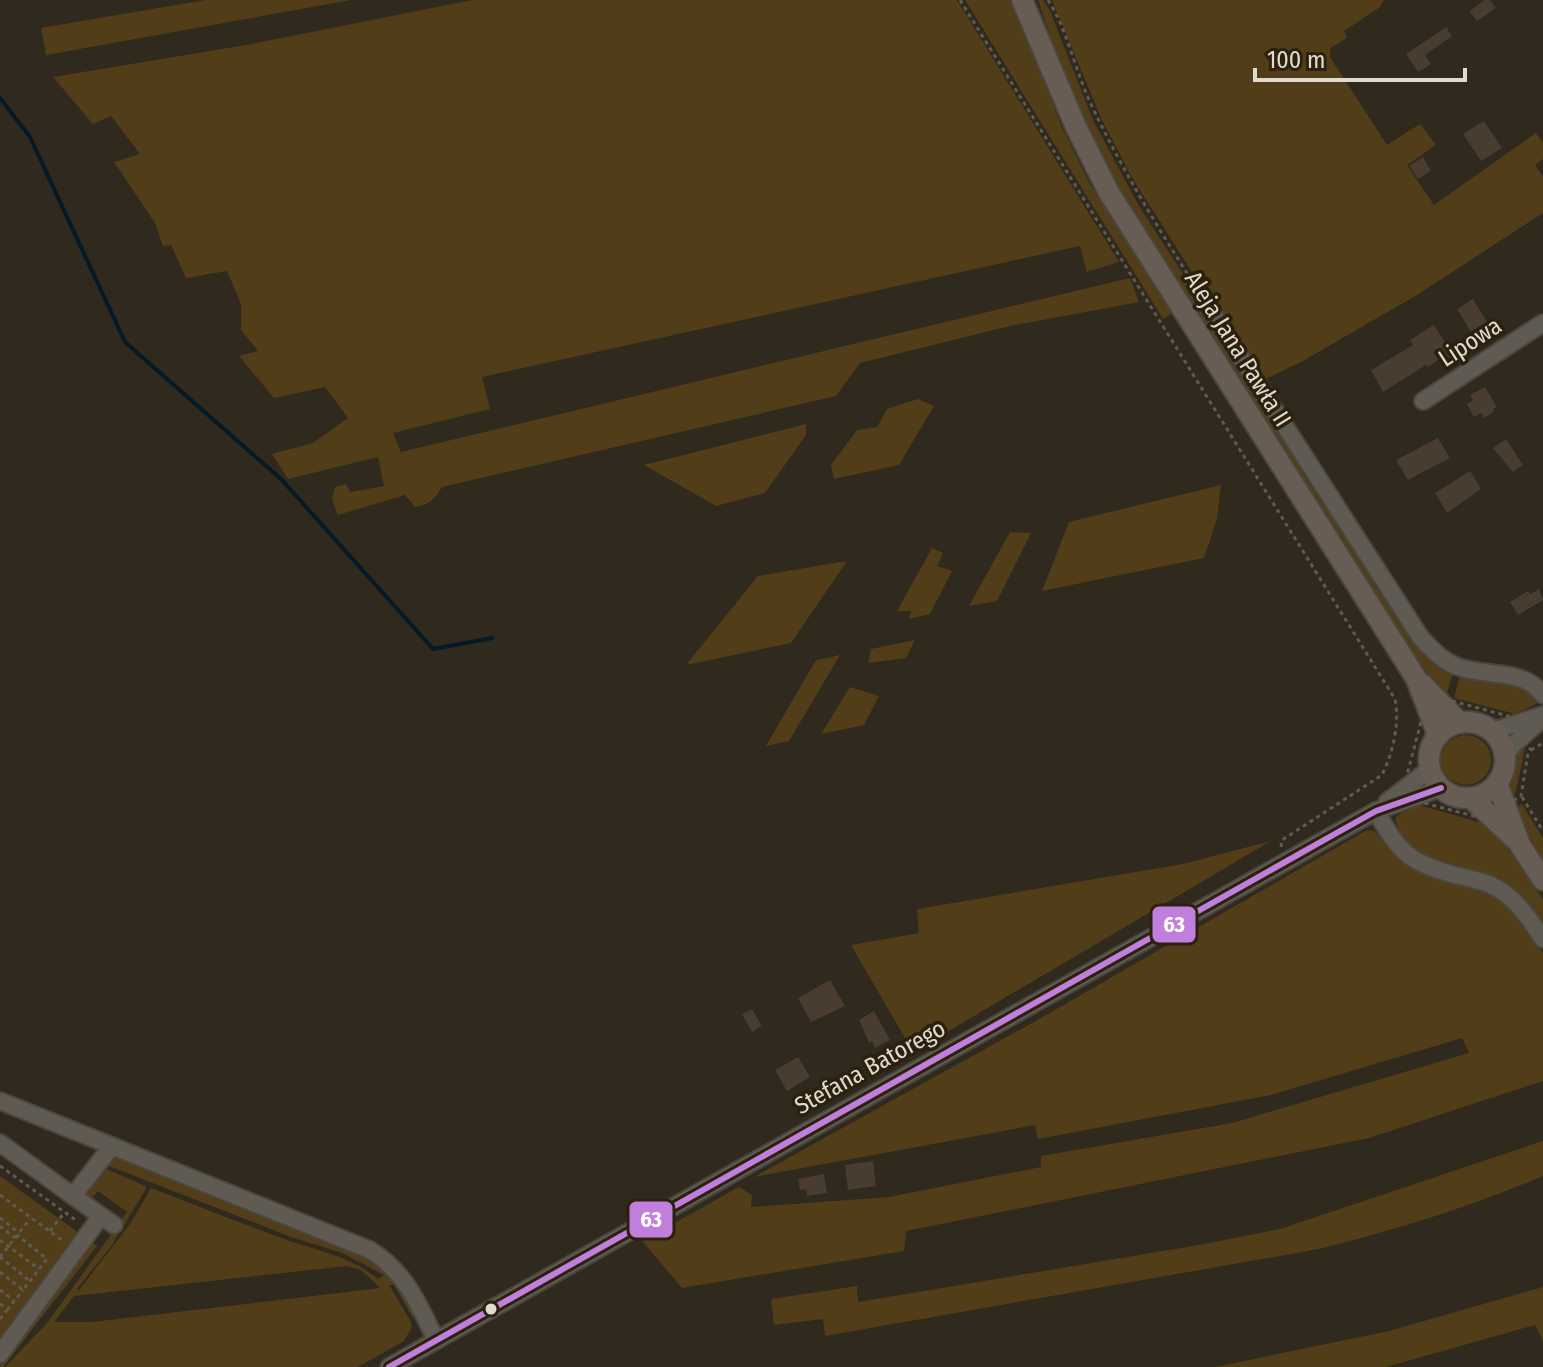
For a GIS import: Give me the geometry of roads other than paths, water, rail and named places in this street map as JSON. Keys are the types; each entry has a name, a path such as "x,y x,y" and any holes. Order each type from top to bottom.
{"main road":[{"name":"Aleja Jana Pawła II","path":"1022,0 1076,127 1108,191 1416,678 1438,735"},
{"name":"Aleja Jana Pawła II","path":"1032,0 1038,35"},
{"name":"Aleja Jana Pawła II","path":"1416,678 1460,723"},
{"path":"1460,723 1475,723 1488,729 1499,740 1505,756 1504,770 1486,794 1471,798 1455,797 1441,788 1430,769 1430,750 1438,735 1460,723"},
{"path":"1497,783 1520,845"},
{"path":"1471,798 1520,845 1543,880"}],"street":[{"path":"1202,297 1421,638 1437,655 1454,665 1472,671 1521,678 1534,685 1543,695"},
{"name":"Lipowa","path":"1423,401 1543,323"},
{"path":"1488,729 1543,717"},
{"path":"1505,756 1543,717"},
{"name":"Stefana Batorego","path":"389,1367 1376,811 1430,769"},
{"name":"Stefana Batorego","path":"1376,811 1441,788"},
{"path":"1376,811 1393,841 1410,859 1430,869 1492,885 1515,902 1543,939"},
{"path":"0,1101 370,1250 391,1264 406,1283 436,1340"},
{"path":"0,1143 107,1220 90,1230 0,1354"},
{"path":"74,1197 112,1146"}],"waterway":[{"path":"0,98 30,137 125,342 281,479 433,649 492,638"}]}
